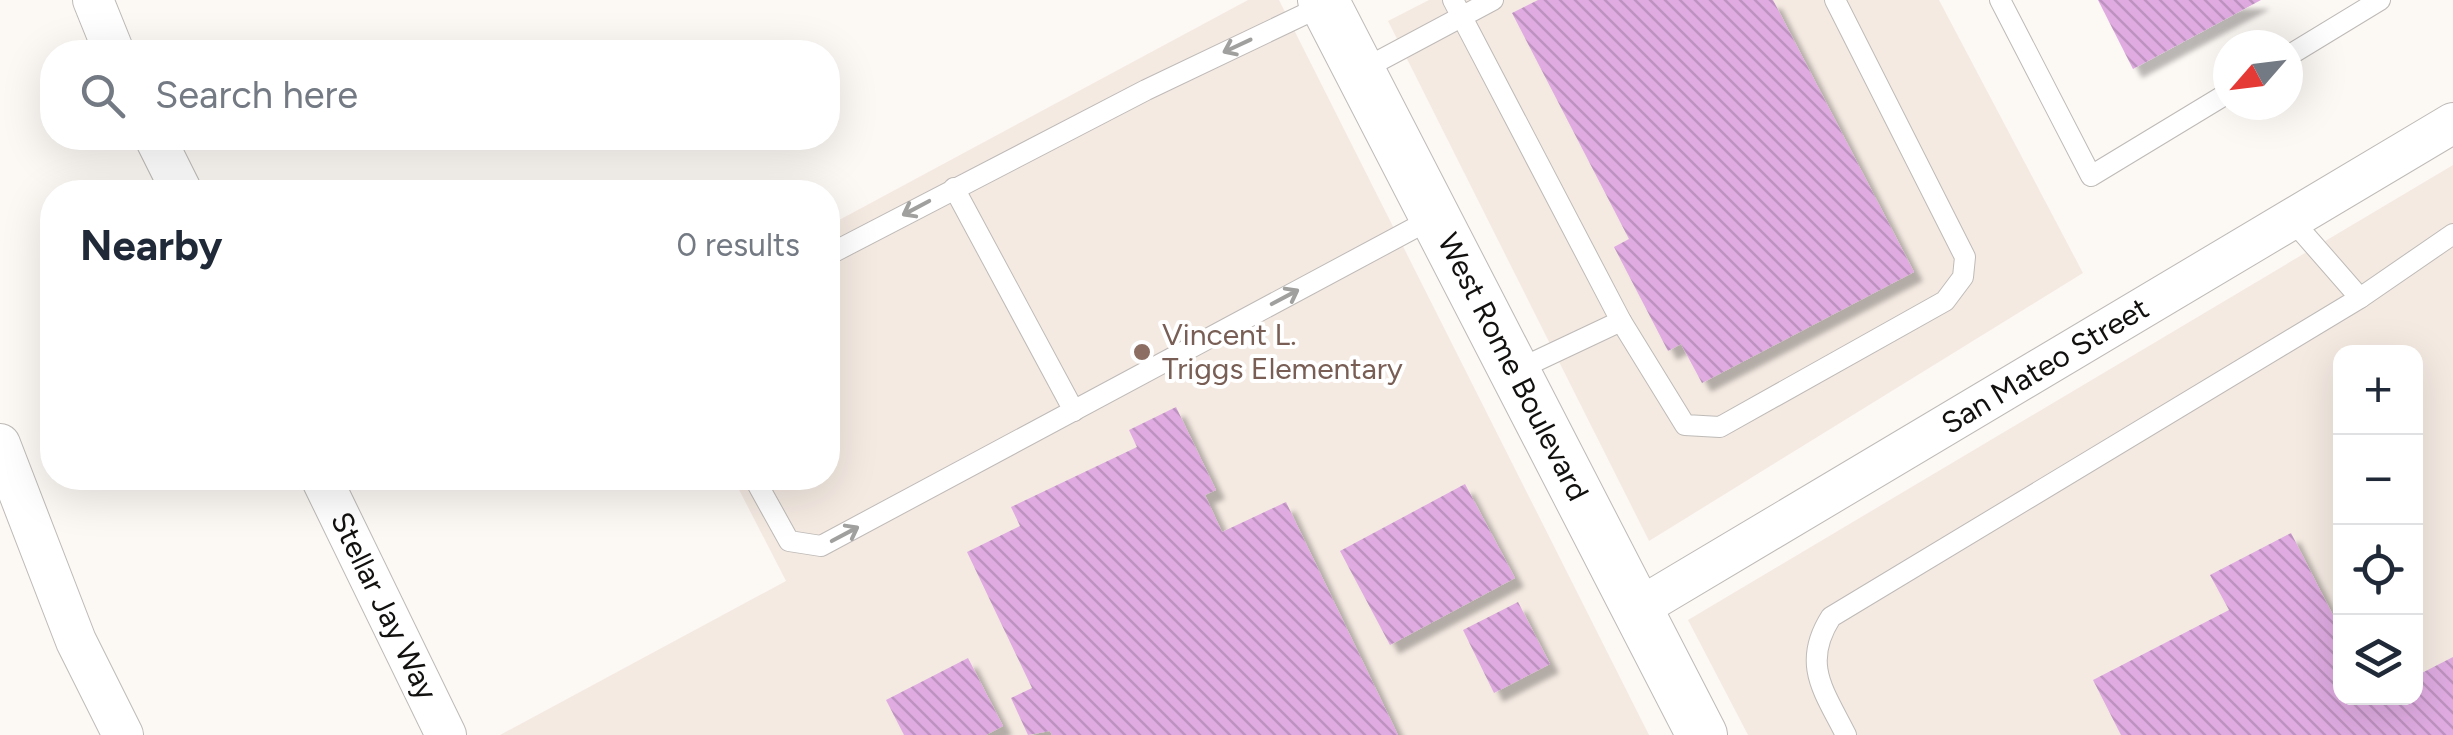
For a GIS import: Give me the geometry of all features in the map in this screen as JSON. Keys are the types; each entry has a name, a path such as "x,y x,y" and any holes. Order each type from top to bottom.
{"street":[{"path":"93,0 109,40"},
{"name":"West Rome Boulevard","path":"1324,2 1702,735"},
{"name":"San Mateo Street","path":"1637,609 2453,123"},
{"path":"162,150 176,180"},
{"path":"0,444 76,641 123,735"},
{"name":"Stellar Jay Way","path":"327,490 446,735"}],"lane":[{"path":"1360,71 1458,8 1493,0"},
{"path":"1458,8 1621,321 1685,425 1720,426 1946,301 1963,277 1965,258 1835,0"},
{"path":"2000,0 2091,176 2213,102"},
{"path":"2303,47 2380,0"},
{"path":"840,249 1324,2"},
{"path":"954,188 1074,411"},
{"path":"761,490 789,541 806,547 821,546 1435,216"},
{"path":"2291,219 2360,298"},
{"path":"1846,735 1818,680 1817,639 1831,617 2360,298 2453,234"},
{"path":"1515,372 1621,321"}],"shaded area":[{"name":"Vincent L. Triggs Elementary","path":"1248,0 1279,0 1649,735 500,735 786,581 739,490 840,490 840,220"},
{"path":"1429,0 1939,0 2083,273 1649,541 1388,21"},
{"path":"2453,165 2453,735 1748,735 1688,620"}],"building":[{"path":"1538,0 1773,0 1914,272 1702,383 1681,344 1668,351 1614,247 1629,239 1512,13"},
{"path":"2098,0 2261,0 2133,69"},
{"path":"1176,407 1216,490 1205,495 1222,532 1286,502 1398,735 1052,735 1050,731 1028,735 1011,698 1032,688 967,552 1020,526 1011,507 1137,447 1129,430"},
{"path":"1465,484 1515,578 1390,645 1340,551"},
{"path":"2291,533 2333,615 2333,705 2423,705 2423,672 2453,657 2453,735 2121,735 2093,680 2229,610 2210,575"},
{"path":"1518,602 1550,664 1494,693 1463,630"},
{"path":"968,658 1003,726 986,735 904,735 886,700"}],"place":[{"name":"Vincent L. Triggs Elementary","path":"1142,352"}]}
